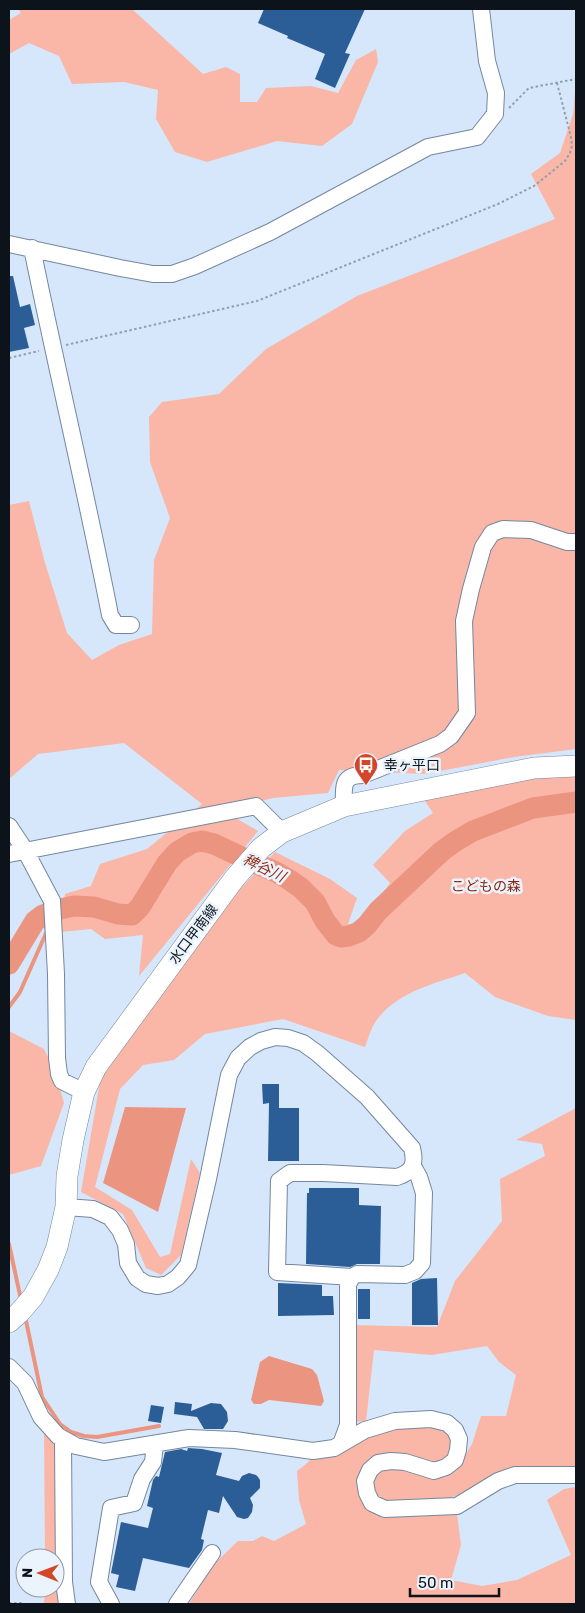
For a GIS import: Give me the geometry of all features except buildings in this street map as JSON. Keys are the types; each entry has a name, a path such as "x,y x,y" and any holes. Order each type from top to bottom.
{"main road":[{"name":"水口甲南線","path":"19,1312 33,1297 48,1270 57,1246 66,1207 67,1176 72,1140 84,1092 96,1067 234,879 261,848 282,832 344,806 534,768 576,766"}],"street":[{"path":"9,244 120,268 153,274 172,274 195,266 270,232 428,147 477,136 495,114 496,93 487,61 481,9"},
{"path":"32,248 52,348 92,521 110,615 116,625 131,625"},
{"path":"344,806 344,785 349,777 363,775 440,744 451,736 467,713 464,621 482,547 492,533 503,529 531,530 567,542 576,542"},
{"path":"17,852 256,806 282,832"},
{"path":"9,826 17,852 52,901 59,1074 62,1081 84,1092"},
{"path":"66,1207 93,1209 110,1217 120,1230 126,1244 128,1263 137,1278 146,1284 158,1286 168,1284 178,1277 188,1266 229,1075 238,1058 261,1041 275,1037 288,1038 303,1043 367,1096 412,1148 414,1156 413,1166 408,1173 396,1177 290,1173 279,1181 277,1272 352,1277"},
{"path":"341,1444 348,1425 348,1284 352,1277 357,1274 405,1275 415,1271 422,1263 424,1193 413,1166"},
{"path":"9,1367 24,1383 41,1417 58,1436 76,1446 104,1452 189,1438 235,1440 313,1451 334,1448 365,1430 395,1421 431,1419 447,1423 459,1439 455,1460 446,1467 434,1471 405,1462 391,1461 378,1462 370,1470 365,1481 367,1493 372,1503 385,1509 457,1506 498,1481 515,1475 576,1475"},
{"path":"63,1439 64,1573 67,1604"},
{"path":"111,1604 99,1582 112,1508 134,1503 142,1479 153,1462 155,1444"},
{"path":"177,1604 212,1553"}],"path":[{"path":"495,114 510,108 529,88 576,78"},
{"path":"9,358 257,301 498,204 534,186 565,161 572,146 572,137 557,83"},
{"path":"9,1603 21,1602 24,1604"}],"green space":[{"path":"18,9 132,9 203,74 226,67 240,74 240,102 257,102 266,88 311,86 338,93 356,60 376,49 378,62 352,124 322,146 277,141 207,162 175,152 156,119 158,90 124,82 72,84 59,56 29,43 9,54 9,20 21,13"},
{"path":"576,81 576,749 514,757 424,774 339,770 328,793 273,798 222,810 258,831 139,976 143,935 105,939 91,929 60,932 65,894 91,886 100,864 147,849 202,804 124,743 38,754 9,779 9,505 29,501 45,563 67,633 92,660 119,645 152,634 154,560 170,518 150,462 149,417 162,402 219,394 266,349 357,296 555,219 531,174 560,153 573,114"},
{"name":"こどもの森","path":"576,773 576,1020 548,1016 495,997 465,973 416,990 394,1003 376,1021 365,1047 283,1019 205,1034 174,1060 143,1065 120,1089 95,1187 132,1210 160,1257 170,1254 191,1159 200,1173 181,1255 161,1275 146,1268 123,1214 81,1192 101,1076 197,935 275,852 330,879 357,898 348,924 359,926 390,883 373,865 405,831 433,813 421,795 537,776"},
{"path":"9,1031 44,1049 55,1071 64,1103 41,1166 9,1175"},
{"path":"576,1108 576,1471 548,1467 515,1467 463,1493 439,1502 377,1502 370,1491 374,1473 390,1463 457,1468 472,1444 481,1416 506,1416 516,1375 499,1362 487,1346 432,1355 374,1350 366,1421 352,1422 351,1325 437,1327 455,1281 502,1221 500,1179 545,1156 542,1144 516,1140"},
{"path":"442,1424 450,1433 452,1456 430,1466 384,1456 364,1502 382,1518 418,1513 457,1514 461,1545 451,1580 482,1586 517,1580 571,1555 547,1500 564,1489 576,1487 576,1604 189,1604 213,1565 238,1541 253,1541 262,1536 274,1541 306,1524 299,1500 297,1471 313,1457 378,1429"},
{"path":"44,1427 55,1445 56,1548 45,1548"},
{"path":"44,1598 60,1598 61,1604 44,1604"}],"shaded area":[{"path":"125,1107 186,1108 158,1212 103,1183"},
{"path":"269,1356 312,1369 317,1375 324,1401 321,1406 269,1400 261,1404 254,1404 251,1400 260,1362"}],"waterway":[{"name":"稗谷川","path":"9,964 35,921 43,915 74,906 94,907 118,914 132,915 140,907 167,863 177,852 192,843 202,841 214,844 288,879 301,888 315,902 325,921 336,935 341,937 349,936 359,932 367,925 378,911 442,851 456,841 473,831 533,808 576,802"},
{"path":"9,1007 20,992 47,931 43,915"},
{"path":"9,1244 21,1300"},
{"path":"25,1316 42,1397 60,1424 71,1432 97,1437 159,1426"}],"place":[{"name":"幸ヶ平口","path":"366,786"}]}
